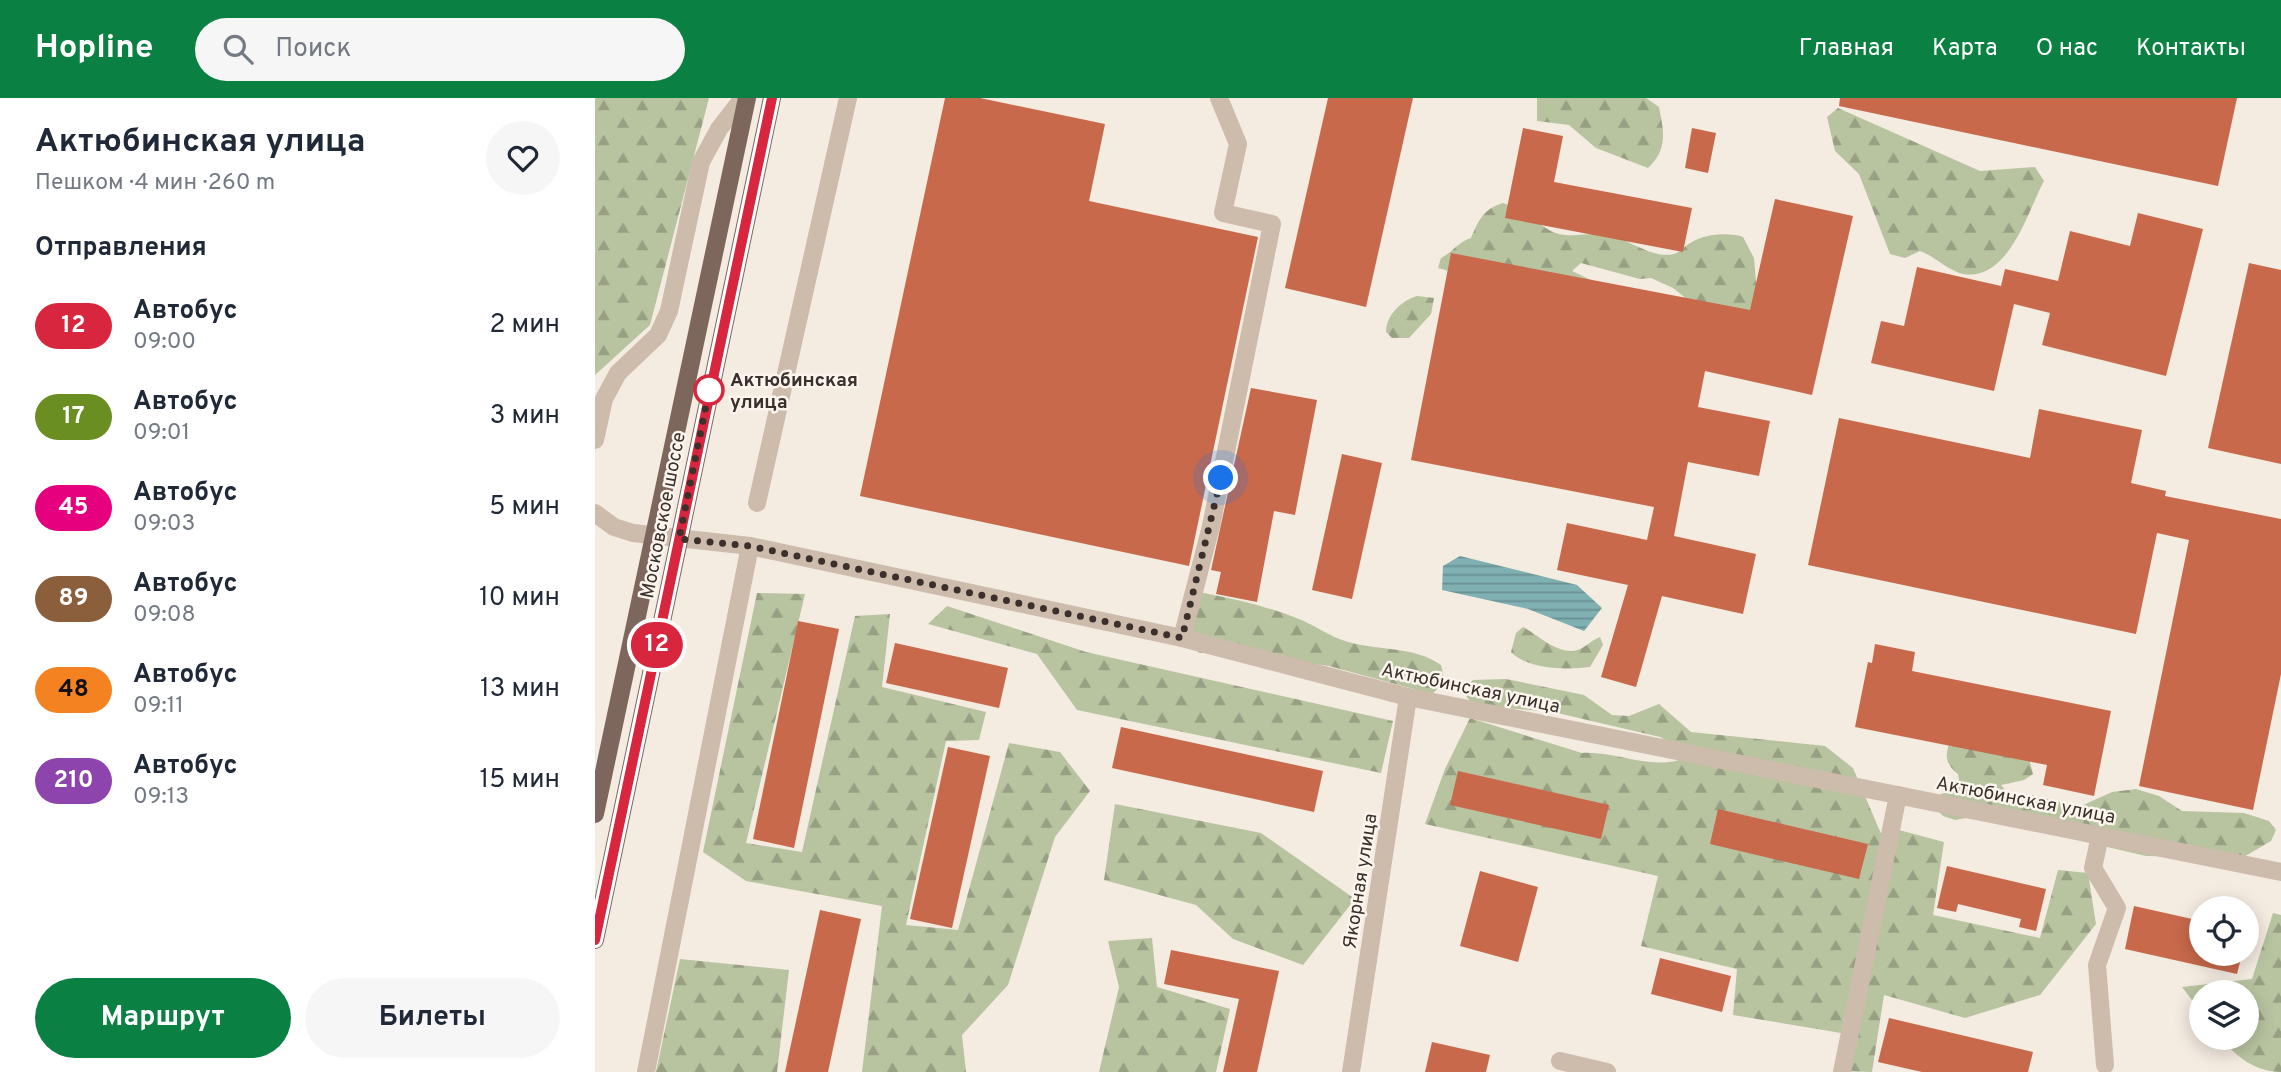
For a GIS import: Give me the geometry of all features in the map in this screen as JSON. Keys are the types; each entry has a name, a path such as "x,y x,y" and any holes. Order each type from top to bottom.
{"main road":[{"name":"Московское шоссе","path":"595,814 599,771 653,537 745,98"},
{"name":"Московское шоссе","path":"595,940 772,98"}],"street":[{"path":"595,440 600,398 618,373 658,335 669,311 701,162 719,129 745,98"},
{"path":"757,503 848,98"},
{"path":"1182,638 1211,526 1272,224 1223,213 1238,144 1219,98"},
{"name":"Актюбинская улица","path":"595,513 614,527 653,537 750,546 1182,638 1408,697 2281,872"},
{"path":"646,1072 750,546"},
{"name":"Якорная улица","path":"1351,1072 1408,697"},
{"path":"1842,1072 1898,795"},
{"path":"2101,836 2093,868 2117,908 2097,965 2105,1065"},
{"path":"1560,1061 1607,1072"}],"green space":[{"path":"595,98 709,98 650,325 595,375"},
{"path":"1537,98 1646,98 1659,107 1663,132 1662,147 1648,168 1596,148 1569,125 1537,121"},
{"path":"1838,108 1980,171 2035,167 2044,181 2005,256 1993,267 1979,273 1963,274 1920,251 1905,258 1890,254 1859,174 1835,151 1827,117"},
{"path":"1503,203 1559,234 1613,236 1658,254 1674,254 1697,239 1710,236 1743,237 1754,258 1759,317 1692,303 1673,288 1651,278 1640,279 1581,263 1572,271 1593,281 1463,275 1438,268 1441,258 1471,238 1486,212"},
{"path":"1417,296 1434,298 1431,314 1409,338 1392,338 1386,332 1392,314 1405,301"},
{"path":"757,593 805,594 746,843 802,852 855,616 890,614 882,687 986,712 979,740 946,741 906,925 958,930 1009,743 1060,752 1090,791 1055,837 1008,985 962,1035 966,1072 862,1072 882,906 746,881 703,852"},
{"path":"1204,593 1276,611 1348,642 1408,652 1431,659 1441,665 1442,681 1432,694 1329,666 1211,650 1200,653 1189,646 1193,595"},
{"path":"947,606 1086,652 1393,721 1381,773 1077,710 1037,654 928,624"},
{"path":"1523,627 1565,650 1580,649 1600,637 1603,645 1590,667 1560,668 1538,665 1511,652 1516,633"},
{"path":"1506,679 1584,695 1612,715 1629,716 1659,704 1691,732 1825,746 1853,768 1882,836 1841,1033 1733,1015 1737,969 1641,946 1658,876 1425,824 1445,769 1470,718 1582,753 1655,762 1679,760 1675,745 1660,737 1553,712 1473,705 1463,692 1473,680"},
{"path":"1950,742 2013,745 2030,762 2033,774 2024,780 2001,785 2008,793 2032,795 2079,807 2112,792 2136,789 2159,796 2182,811 2244,813 2269,821 2276,830 2271,841 2242,858 2146,856 2004,823 1966,818 1955,820 1943,816 1935,808 1937,796 1960,786 1958,774 1947,760"},
{"path":"1115,804 1261,833 1355,899 1303,965 1233,939 1196,905 1104,880"},
{"path":"1899,830 1944,842 1933,915 2040,938 2058,870 2088,873 2096,924 2040,995 1965,1018 1884,995 1872,1072 1846,1071"},
{"path":"2273,913 2281,915 2281,1072 2255,1066 2232,1050 2259,1050 2259,980 2243,980 2252,979 2256,966 2259,966 2259,957"},
{"path":"1152,938 1157,987 1230,1009 1216,1072 1099,1072 1119,987 1108,941"},
{"path":"680,959 789,970 777,1072 656,1072"},
{"path":"2189,986 2189,996 2182,987"}],"water":[{"path":"1460,556 1577,585 1602,608 1584,631 1528,609 1442,590 1443,566"}],"building":[{"path":"945,98 980,98 1105,124 1089,201 1258,237 1189,566 860,496"},
{"path":"1328,98 1413,98 1366,307 1285,288"},
{"path":"1840,98 2237,98 2218,186 1839,106"},
{"path":"1523,128 1563,136 1554,182 1692,208 1683,252 1505,218"},
{"path":"1692,128 1716,133 1708,173 1685,168"},
{"path":"1775,199 1853,216 1812,395 1705,371 1698,407 1770,421 1759,476 1688,462 1674,536 1756,554 1743,614 1662,596 1636,687 1601,677 1628,585 1557,570 1567,523 1647,540 1654,507 1411,460 1451,253 1750,310"},
{"path":"2138,213 2203,229 2166,376 2042,345 2050,313 2014,304 1994,391 1871,363 1881,321 1904,326 1917,267 2001,286 2005,269 2058,281 2070,231 2130,246"},
{"path":"2249,263 2281,270 2281,464 2208,448"},
{"path":"1251,388 1317,400 1295,515 1274,511 1257,602 1216,594 1221,572 1211,570"},
{"path":"2039,409 2142,430 2131,483 2166,491 2165,496 2281,519 2281,674 2253,810 2139,786 2189,540 2157,533 2136,634 1808,565 1839,418 2030,458"},
{"path":"1342,454 1382,463 1352,599 1312,590"},
{"path":"798,621 839,629 794,848 753,839"},
{"path":"895,643 1008,668 999,708 886,683"},
{"path":"1875,644 1915,652 1912,671 2111,711 2094,796 2043,785 2047,765 1855,727 1868,662 1872,663"},
{"path":"1121,727 1323,771 1314,812 1112,768"},
{"path":"948,747 990,756 952,928 910,919"},
{"path":"1458,771 1609,805 1601,839 1450,805"},
{"path":"1718,809 1868,844 1859,879 1710,844"},
{"path":"1947,866 2046,889 2036,931 2019,927 2021,919 1958,904 1956,912 1937,908"},
{"path":"1480,871 1538,887 1518,962 1460,946"},
{"path":"2134,906 2189,918 2189,963 2125,949"},
{"path":"820,910 861,919 828,1072 785,1072"},
{"path":"1171,950 1279,971 1257,1072 1223,1072 1239,999 1164,984"},
{"path":"1660,958 1731,976 1722,1012 1651,994"},
{"path":"2201,966 2239,966 2237,974"},
{"path":"1889,1018 2033,1052 2028,1072 1922,1072 1878,1062"},
{"path":"1432,1042 1490,1055 1486,1072 1425,1072"}],"bus line":[{"name":"12","path":"595,940 772,98"}],"place":[{"name":"Актюбинская улица","path":"709,390"}],"route":[{"path":"709,390 711,381 679,539 750,546 1182,638 1221,478"}]}
